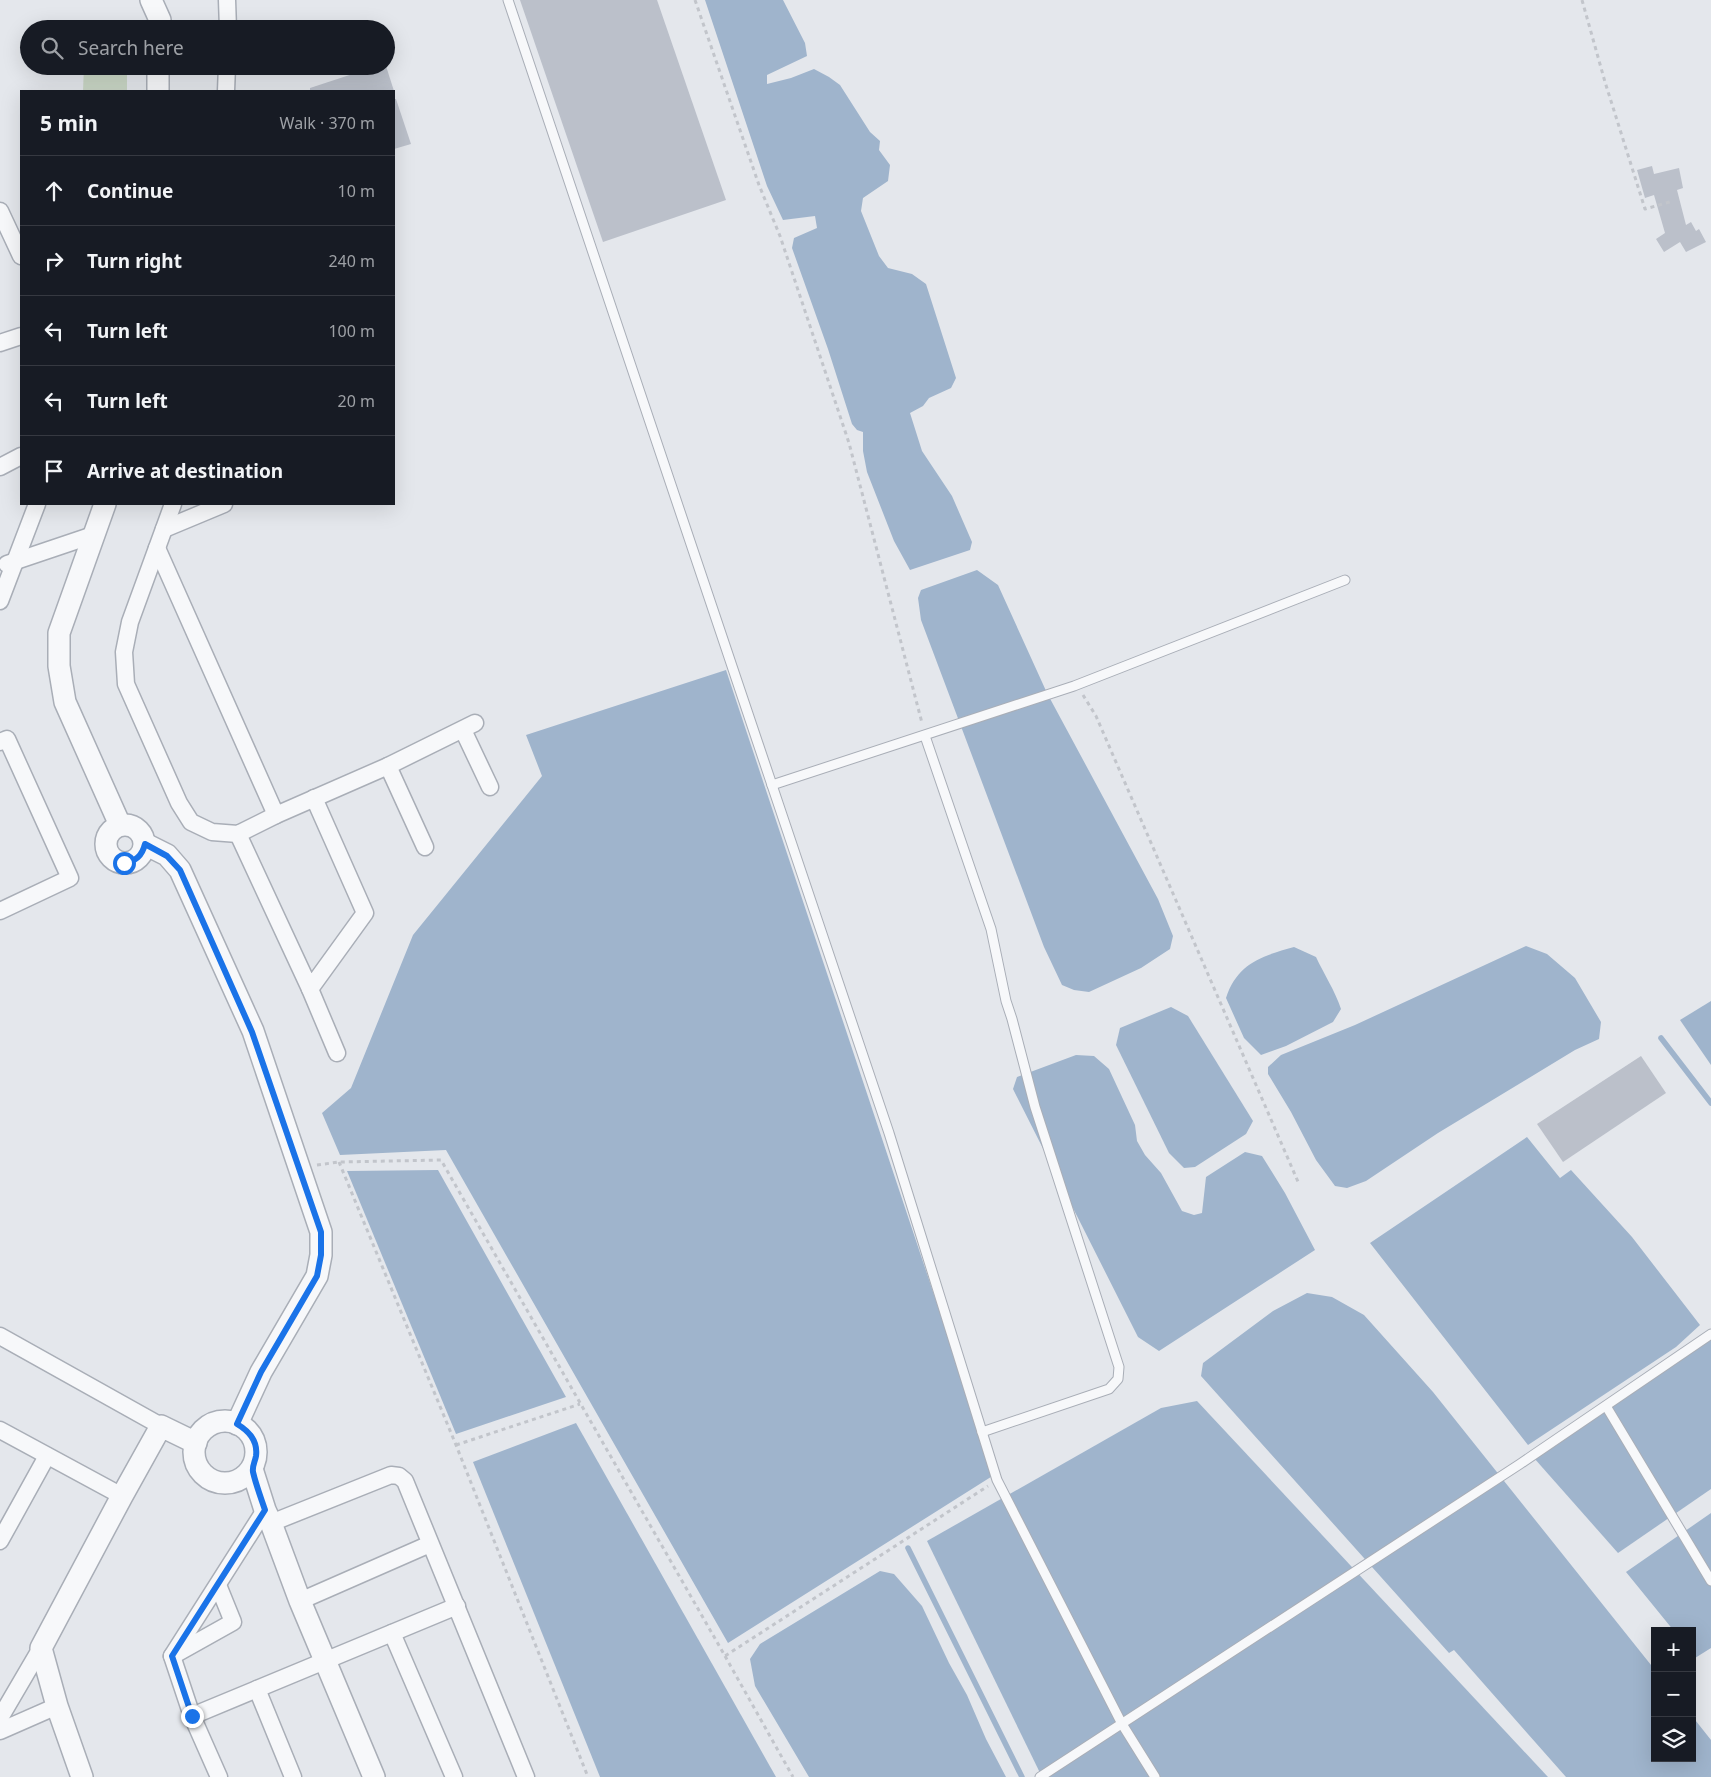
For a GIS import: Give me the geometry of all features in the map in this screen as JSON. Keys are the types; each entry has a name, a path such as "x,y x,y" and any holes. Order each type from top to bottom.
{"street":[{"path":"151,0 160,20"},
{"path":"227,0 228,20"},
{"path":"158,75 158,90"},
{"path":"226,90 227,75"},
{"path":"0,211 6,239 20,255"},
{"path":"0,343 20,336"},
{"path":"0,467 20,457"},
{"path":"0,600 7,564 36,505"},
{"path":"105,505 59,633 59,666 65,702 120,825"},
{"path":"173,505 130,622 124,652 126,684 179,803 191,822 212,832 238,834 276,815 388,766 469,726 490,787"},
{"path":"164,529 222,505"},
{"path":"7,564 93,535"},
{"path":"157,548 276,815"},
{"path":"0,742 7,739 70,878 0,910"},
{"path":"388,766 425,847"},
{"path":"310,989 365,914 314,798"},
{"path":"120,825 134,826 144,837 145,844 140,857 132,862 124,863 116,861 110,856 106,848 106,841 113,828 120,825"},
{"path":"238,834 310,989 337,1053"},
{"path":"145,844 167,856 180,870 252,1032 321,1232 321,1255 317,1276 261,1372 237,1424"},
{"path":"0,1336 161,1426 196,1443"},
{"path":"217,1422 237,1424 252,1437 256,1446 256,1457 252,1469 238,1481 228,1483 217,1482 208,1478 200,1471 194,1452 196,1443 200,1434 217,1422"},
{"path":"0,1718 161,1426"},
{"path":"0,1430 122,1496"},
{"path":"0,1541 47,1456"},
{"path":"252,1469 300,1601 374,1777"},
{"path":"172,1656 218,1585 268,1517 391,1475 399,1476 405,1481 526,1777"},
{"path":"300,1601 430,1544"},
{"path":"172,1656 234,1622 218,1585"},
{"path":"192,1716 457,1606"},
{"path":"392,1633 454,1777"},
{"path":"40,1648 57,1706 82,1777"},
{"path":"172,1656 192,1716 219,1777"},
{"path":"257,1688 293,1777"},
{"path":"0,1731 57,1706"}],"lane":[{"path":"508,0 889,1133 997,1480 1122,1724 1155,1777"},
{"path":"772,786 1074,686 1345,580"},
{"path":"925,736 991,929 1006,1001 1035,1107 1119,1367 1118,1379 1109,1389 982,1432"},
{"path":"1040,1777 1511,1470 1711,1334"},
{"path":"1606,1406 1711,1581"}],"path":[{"path":"695,0 759,185 780,236 849,443 925,736"},
{"path":"1582,0 1605,82 1646,210 1673,201"},
{"path":"1074,686 1087,700 1096,716 1298,1184"},
{"path":"300,1167 339,1162 441,1160 793,1777"},
{"path":"339,1162 456,1444 588,1777"},
{"path":"456,1444 580,1404"},
{"path":"725,1656 997,1480"}],"green space":[{"path":"84,75 127,75 127,90 83,90"}],"water":[{"path":"705,0 783,0 805,43 807,56 767,75 767,84 791,78 814,69 840,85 870,132 880,141 879,150 890,165 888,181 863,198 861,211 879,256 888,268 912,274 926,284 956,378 951,388 929,398 923,406 910,413 922,451 952,496 972,542 970,550 910,570 894,541 867,472 863,451 863,432 857,430 852,424 792,248 794,238 817,228 815,216 783,220 767,186"},
{"path":"977,570 998,585 1047,693 1158,899 1173,936 1170,949 1141,968 1089,992 1074,990 1062,985 1044,947 921,620 918,598 921,590"},
{"path":"726,670 994,1475 728,1643 446,1150 340,1155 322,1113 351,1088 413,935 542,776 526,735"},
{"path":"1526,946 1547,954 1575,978 1601,1022 1599,1039 1575,1050 1438,1133 1366,1181 1347,1188 1335,1186 1316,1160 1291,1112 1268,1074 1268,1067 1281,1055 1355,1025"},
{"path":"1294,947 1316,957 1341,1009 1333,1022 1286,1046 1261,1055 1244,1038 1226,998 1237,977 1252,963 1271,954"},
{"path":"1711,1001 1711,1065 1680,1020"},
{"path":"1171,1007 1188,1016 1253,1121 1246,1134 1195,1167 1184,1168 1169,1153 1116,1045 1120,1028"},
{"path":"1076,1055 1094,1056 1109,1069 1135,1125 1137,1141 1145,1155 1161,1173 1182,1211 1194,1215 1202,1213 1206,1177 1245,1152 1262,1156 1285,1193 1315,1250 1159,1351 1138,1337 1013,1089 1017,1077"},
{"path":"1527,1137 1560,1178 1571,1170 1632,1237 1700,1325 1676,1347 1528,1445 1370,1243"},
{"path":"438,1170 566,1397 456,1434 347,1171"},
{"path":"1307,1293 1332,1297 1364,1315 1433,1392 1651,1665 1651,1762 1696,1762 1696,1721 1711,1740 1711,1777 1566,1777 1454,1650 1449,1653 1201,1376 1203,1363 1273,1311"},
{"path":"1711,1333 1711,1489 1618,1553 1534,1458"},
{"path":"1197,1401 1548,1777 1042,1777 927,1541 1161,1408"},
{"path":"576,1423 776,1777 600,1777 473,1462"},
{"path":"1711,1513 1711,1648 1696,1657 1696,1627 1671,1627 1626,1572"},
{"path":"880,1571 894,1574 922,1606 1006,1777 809,1777 755,1686 750,1659 760,1644"}],"building":[{"path":"520,0 657,0 726,200 603,242"},
{"path":"350,75 389,75 394,90 310,90 310,88"},
{"path":"395,99 396,99 411,144 395,149"},
{"path":"1652,166 1654,174 1679,168 1683,188 1677,190 1686,225 1691,222 1696,231 1699,229 1706,242 1686,252 1680,242 1664,252 1656,239 1665,233 1654,195 1645,198 1637,170"},
{"path":"1641,1056 1666,1093 1563,1162 1537,1124"}],"waterway":[{"path":"1661,1038 1711,1103"},
{"path":"908,1548 1022,1777"}],"route":[{"path":"124,863 132,862 140,857 145,844 167,856 180,870 252,1032 321,1232 321,1255 317,1276 261,1372 237,1424 252,1437 256,1446 256,1457 252,1469 265,1510 172,1656 192,1716"}]}
